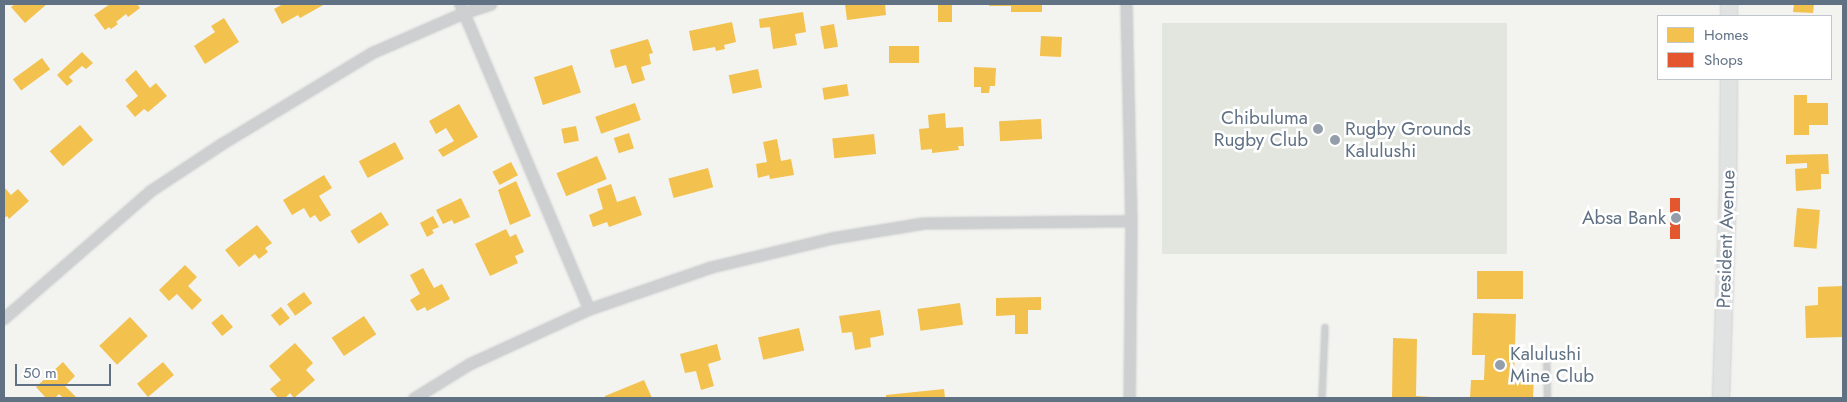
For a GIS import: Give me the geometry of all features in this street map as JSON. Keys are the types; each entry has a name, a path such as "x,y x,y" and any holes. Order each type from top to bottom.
{"street":[{"path":"4,318 150,191 221,144 372,53 462,8 491,4"},
{"path":"1126,4 1131,221 1129,398"},
{"path":"462,8 588,309"},
{"name":"President Avenue","path":"1722,398 1729,80"},
{"path":"414,398 469,364 588,309 710,267 832,238 943,222 1131,221"}],"lane":[{"path":"1322,398 1325,328"},
{"path":"1547,350 1548,398"}],"shaded area":[{"name":"Rugby Grounds Kalulushi","path":"1162,23 1507,23 1507,254 1162,254"}],"building: Homes":[{"path":"15,4 47,4 25,23 11,7"},
{"path":"110,4 137,4 140,8 128,17 126,14 116,22 118,24 111,29 109,27 105,30 94,15"},
{"path":"283,4 325,4 300,18 298,15 282,24 274,9"},
{"path":"845,4 885,4 886,15 847,20"},
{"path":"938,4 952,4 952,22 938,22"},
{"path":"989,4 1042,4 1042,12 1011,12 1011,6 989,6"},
{"path":"1794,4 1814,4 1813,13 1793,12"},
{"path":"803,12 806,32 795,34 797,45 773,49 770,27 760,28 759,19"},
{"path":"224,18 239,42 205,64 194,46 215,32 211,26"},
{"path":"732,22 736,42 724,45 725,49 716,51 715,47 693,51 689,31"},
{"path":"834,24 838,47 824,49 820,26"},
{"path":"1041,36 1062,37 1061,57 1040,56"},
{"path":"648,39 653,53 649,54 651,64 641,67 645,80 632,84 626,65 615,68 610,50"},
{"path":"889,46 919,46 919,63 889,63"},
{"path":"82,52 93,63 86,69 82,66 69,77 73,81 67,86 57,75"},
{"path":"42,58 50,69 21,90 13,79"},
{"path":"572,65 581,93 543,105 534,77"},
{"path":"974,67 996,68 995,86 990,86 989,93 981,93 981,87 974,87"},
{"path":"758,69 762,88 733,94 729,75"},
{"path":"136,70 150,88 156,83 167,96 148,112 144,109 135,117 126,106 138,96 125,80"},
{"path":"847,84 849,96 824,100 822,88"},
{"path":"1794,95 1807,95 1807,103 1828,103 1828,125 1809,125 1809,135 1794,135"},
{"path":"635,103 641,120 601,134 595,117"},
{"path":"459,104 478,137 443,157 438,150 454,141 446,128 436,134 429,121"},
{"path":"945,113 946,128 963,127 964,146 958,146 959,150 932,153 932,149 921,150 919,129 929,128 928,115"},
{"path":"1041,119 1042,139 1000,141 999,121"},
{"path":"80,125 93,140 63,166 50,151"},
{"path":"576,126 579,141 564,144 561,129"},
{"path":"629,133 634,148 619,153 614,138"},
{"path":"874,134 876,154 834,158 832,138"},
{"path":"777,139 781,161 791,159 794,175 770,179 769,175 758,178 756,164 767,162 763,142"},
{"path":"395,142 404,159 368,178 359,161"},
{"path":"1828,154 1829,174 1821,174 1821,189 1796,191 1795,169 1807,168 1807,163 1786,164 1786,155"},
{"path":"597,156 607,179 566,196 556,173"},
{"path":"511,162 518,175 500,185 492,172"},
{"path":"708,168 713,187 674,198 668,179"},
{"path":"324,175 332,188 319,196 331,215 320,222 315,215 310,218 304,208 292,215 283,200"},
{"path":"516,181 531,216 510,225 498,190"},
{"path":"611,184 617,202 635,196 642,215 609,227 607,222 593,227 589,215 603,209 597,189"},
{"path":"4,187 11,195 18,189 29,201 9,219 7,216 4,218"},
{"path":"461,198 470,217 454,224 452,220 443,224 436,210"},
{"path":"1797,208 1820,210 1817,249 1794,247"},
{"path":"381,212 389,225 358,244 350,231"},
{"path":"433,216 439,227 432,230 434,233 427,237 420,223"},
{"path":"257,225 272,243 265,248 268,252 259,259 255,254 239,267 225,250"},
{"path":"506,229 510,237 516,234 524,252 515,256 518,263 490,276 475,244"},
{"path":"185,265 197,277 188,286 202,300 192,310 177,294 169,301 159,290"},
{"path":"423,268 434,288 442,284 450,299 427,311 425,307 417,311 410,300 420,294 410,275"},
{"path":"1477,271 1523,271 1523,299 1477,299"},
{"path":"1843,286 1843,337 1806,338 1805,306 1818,305 1818,287"},
{"path":"304,292 312,303 295,316 287,304"},
{"path":"1041,297 1041,310 1028,310 1028,334 1015,334 1015,315 996,316 996,298"},
{"path":"960,303 963,325 920,331 917,309"},
{"path":"281,307 290,318 280,326 271,315"},
{"path":"880,310 884,335 870,338 871,347 855,350 852,332 842,333 839,316"},
{"name":"Kalulushi Mine Club","path":"1473,313 1516,314 1514,376 1534,376 1533,398 1470,398 1471,380 1484,380 1485,355 1472,355"},
{"path":"222,314 233,327 222,336 211,323"},
{"path":"364,316 376,334 344,356 332,338"},
{"path":"130,317 148,336 117,365 99,346"},
{"path":"799,328 804,350 763,360 758,337"},
{"path":"1393,338 1417,339 1416,396 1446,398 1392,398"},
{"path":"295,343 313,363 306,370 315,380 294,398 290,393 285,398 278,398 270,389 281,380 269,366"},
{"path":"717,344 721,360 708,364 714,386 701,390 696,371 685,373 680,354"},
{"path":"63,362 75,376 65,386 77,398 63,398 59,394 55,398 46,398 36,387"},
{"path":"163,362 174,375 148,397 137,384"},
{"path":"644,380 652,398 605,398 605,396"},
{"path":"944,389 945,398 886,398 886,395"}],"building: Shops":[{"name":"Absa Bank","path":"1670,198 1680,198 1680,239 1670,239"}],"place":[{"name":"Chibuluma Rugby Club","path":"1318,129"},
{"name":"Rugby Grounds Kalulushi","path":"1335,140"},
{"name":"Absa Bank","path":"1676,218"},
{"name":"Kalulushi Mine Club","path":"1500,365"}]}
